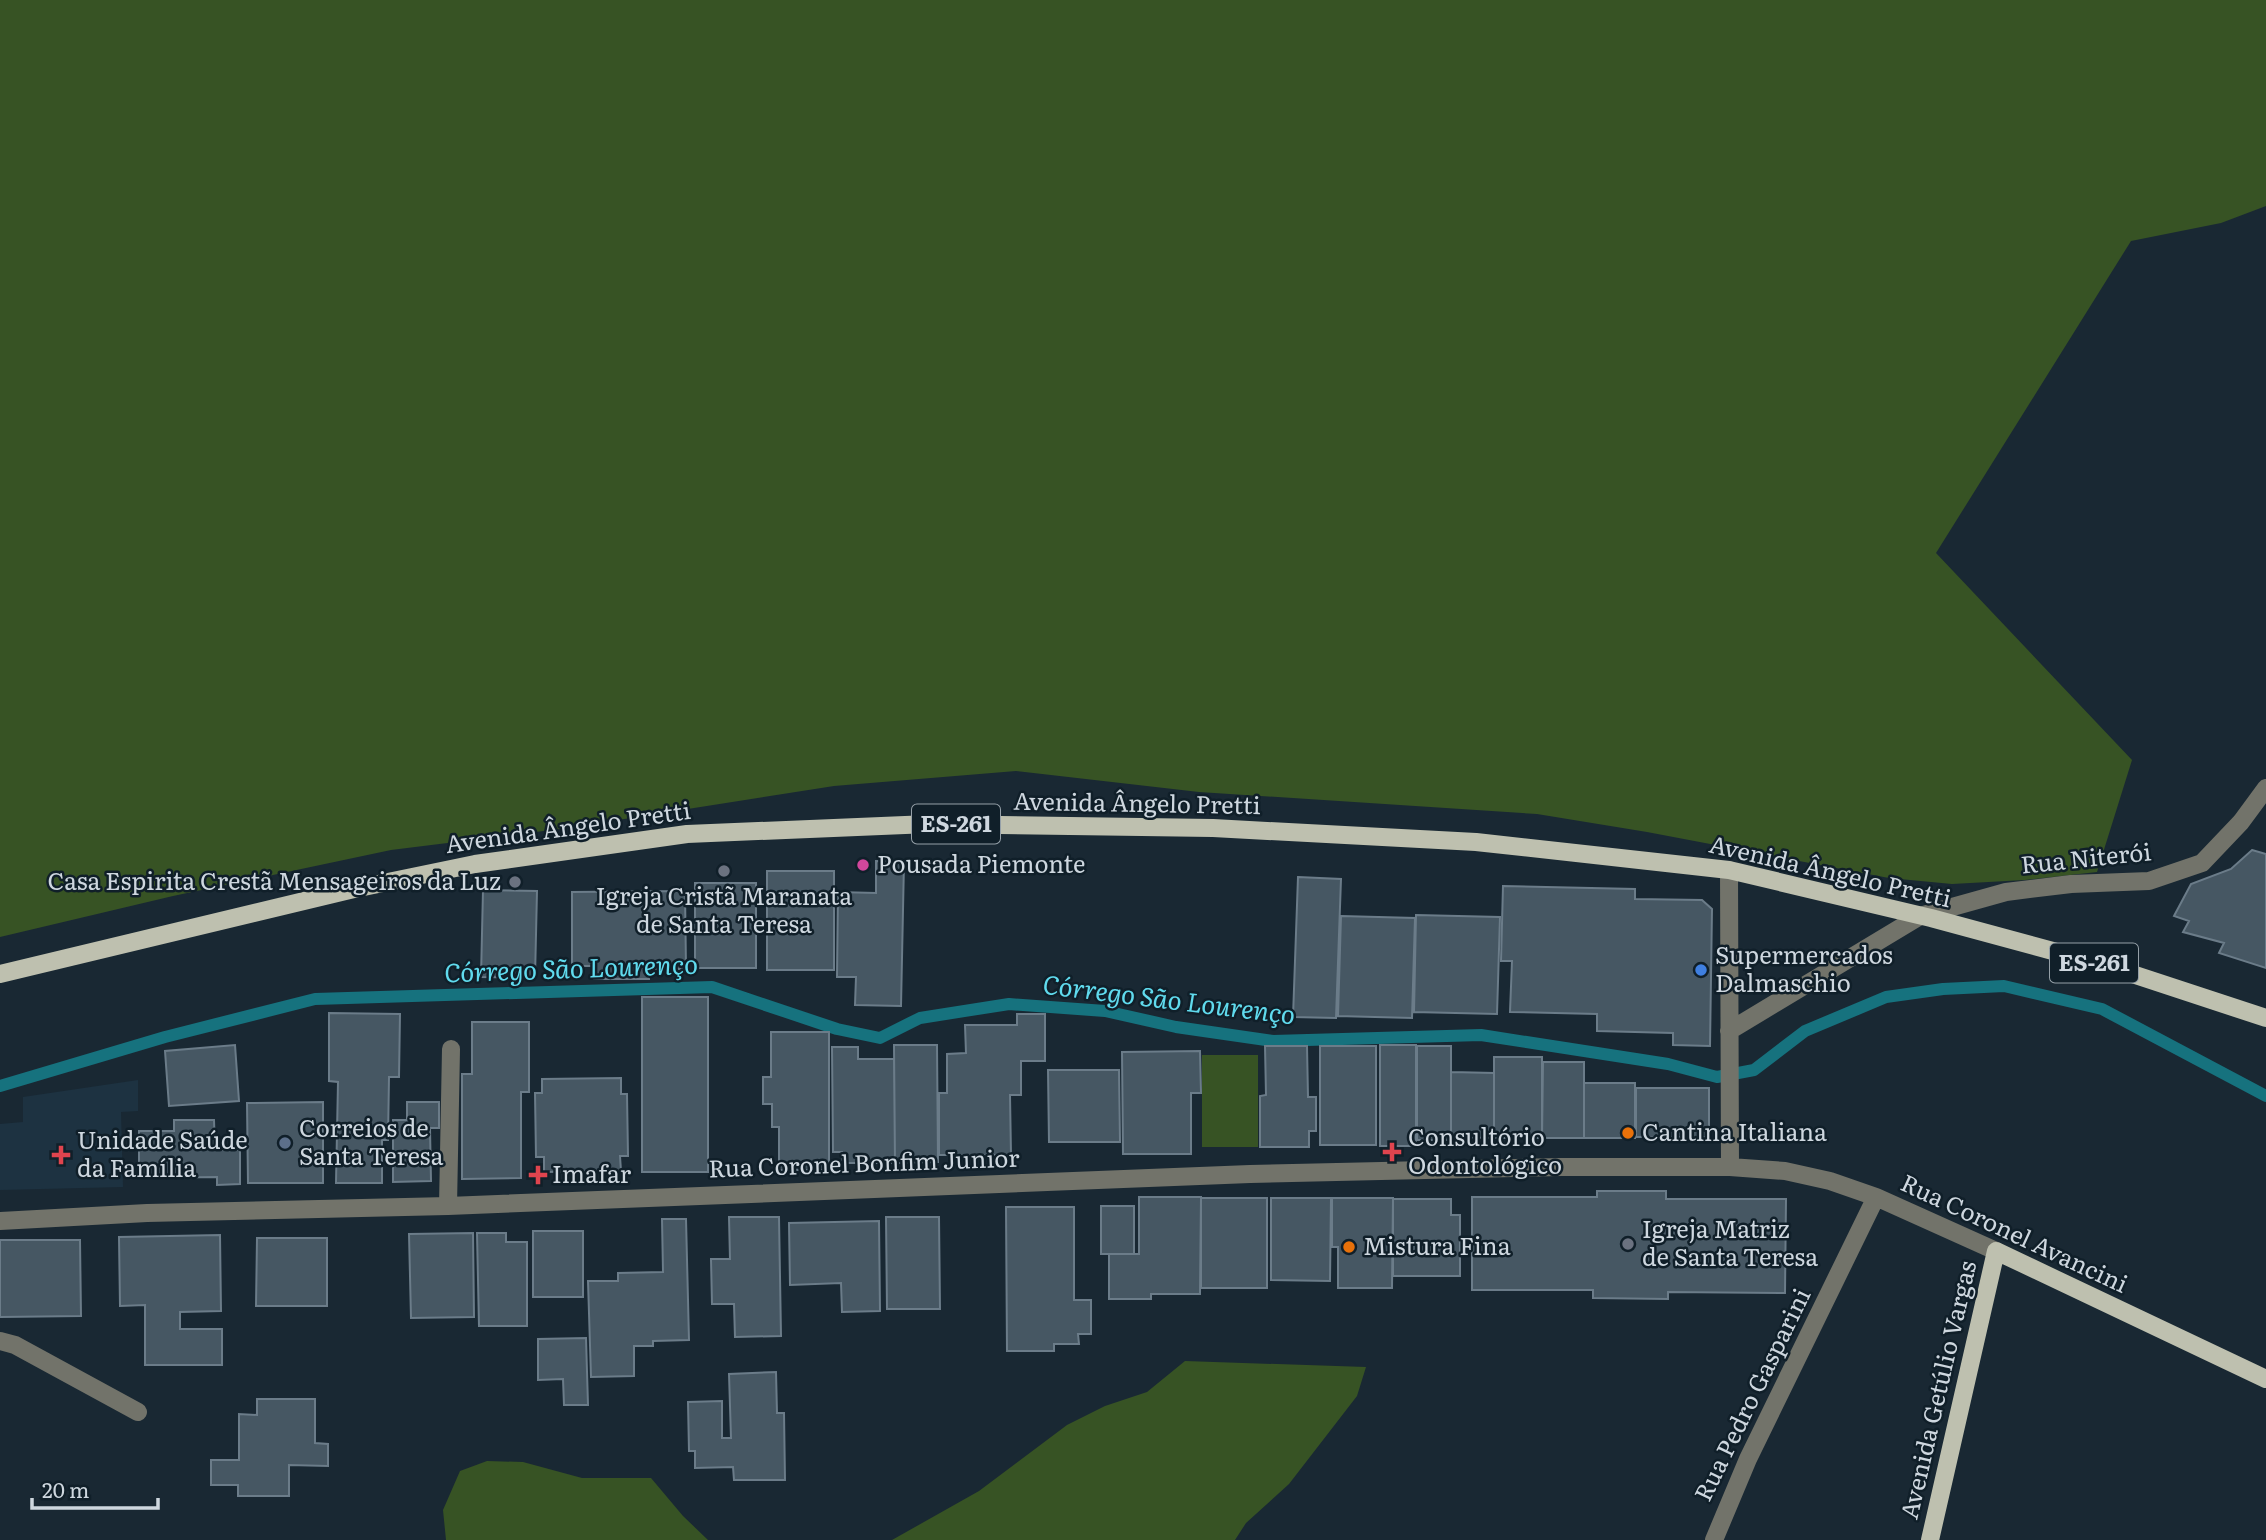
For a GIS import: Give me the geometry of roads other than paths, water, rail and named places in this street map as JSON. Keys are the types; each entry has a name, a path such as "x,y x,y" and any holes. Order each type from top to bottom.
{"main road":[{"name":"Avenida Ângelo Pretti","path":"0,974 354,889 448,870 687,834 929,824 1213,828 1476,842 1729,870 1920,916 2108,966 2266,1018"},
{"name":"Rua Coronel Avancini","path":"1996,1251 2266,1379"},
{"name":"Avenida Getúlio Vargas","path":"1930,1540 1996,1251"}],"street":[{"name":"Rua Niterói","path":"1729,1031 1920,916 2006,892 2071,884 2149,881 2202,863 2241,822 2266,788"},
{"path":"1729,870 1730,1167"},
{"path":"448,1206 451,1049"},
{"name":"Rua Coronel Bonfim Junior","path":"0,1222 148,1213 448,1206 1250,1174 1562,1167 1730,1167"},
{"name":"Rua Coronel Avancini","path":"1730,1167 1785,1171 1830,1181 1876,1197 1996,1251"},
{"name":"Rua Pedro Gasparini","path":"1714,1540 1748,1459 1876,1197"},
{"path":"0,1341 15,1345 138,1412"}],"waterway":[{"name":"Córrego São Lourenço","path":"0,1086 165,1037 315,999 712,987 837,1029 880,1038 920,1018 1009,1004 1105,1011 1176,1027 1273,1041 1481,1035 1668,1064 1717,1077 1754,1070 1805,1031 1886,997 1943,989 2004,986 2102,1009 2266,1096"}],"place":[{"name":"Pousada Piemonte","path":"863,865"},
{"name":"Igreja Cristã Maranata de Santa Teresa","path":"724,871"},
{"name":"Casa Espirita Crestã Mensageiros da Luz","path":"515,882"},
{"name":"Supermercados Dalmaschio","path":"1701,970"},
{"name":"Cantina Italiana","path":"1628,1133"},
{"name":"Correios de Santa Teresa","path":"285,1143"},
{"name":"Consultório Odontológico","path":"1392,1152"},
{"name":"Unidade Saúde da Família","path":"61,1155"},
{"name":"Imafar","path":"538,1175"},
{"name":"Igreja Matriz de Santa Teresa","path":"1628,1244"},
{"name":"Mistura Fina","path":"1349,1247"}]}
